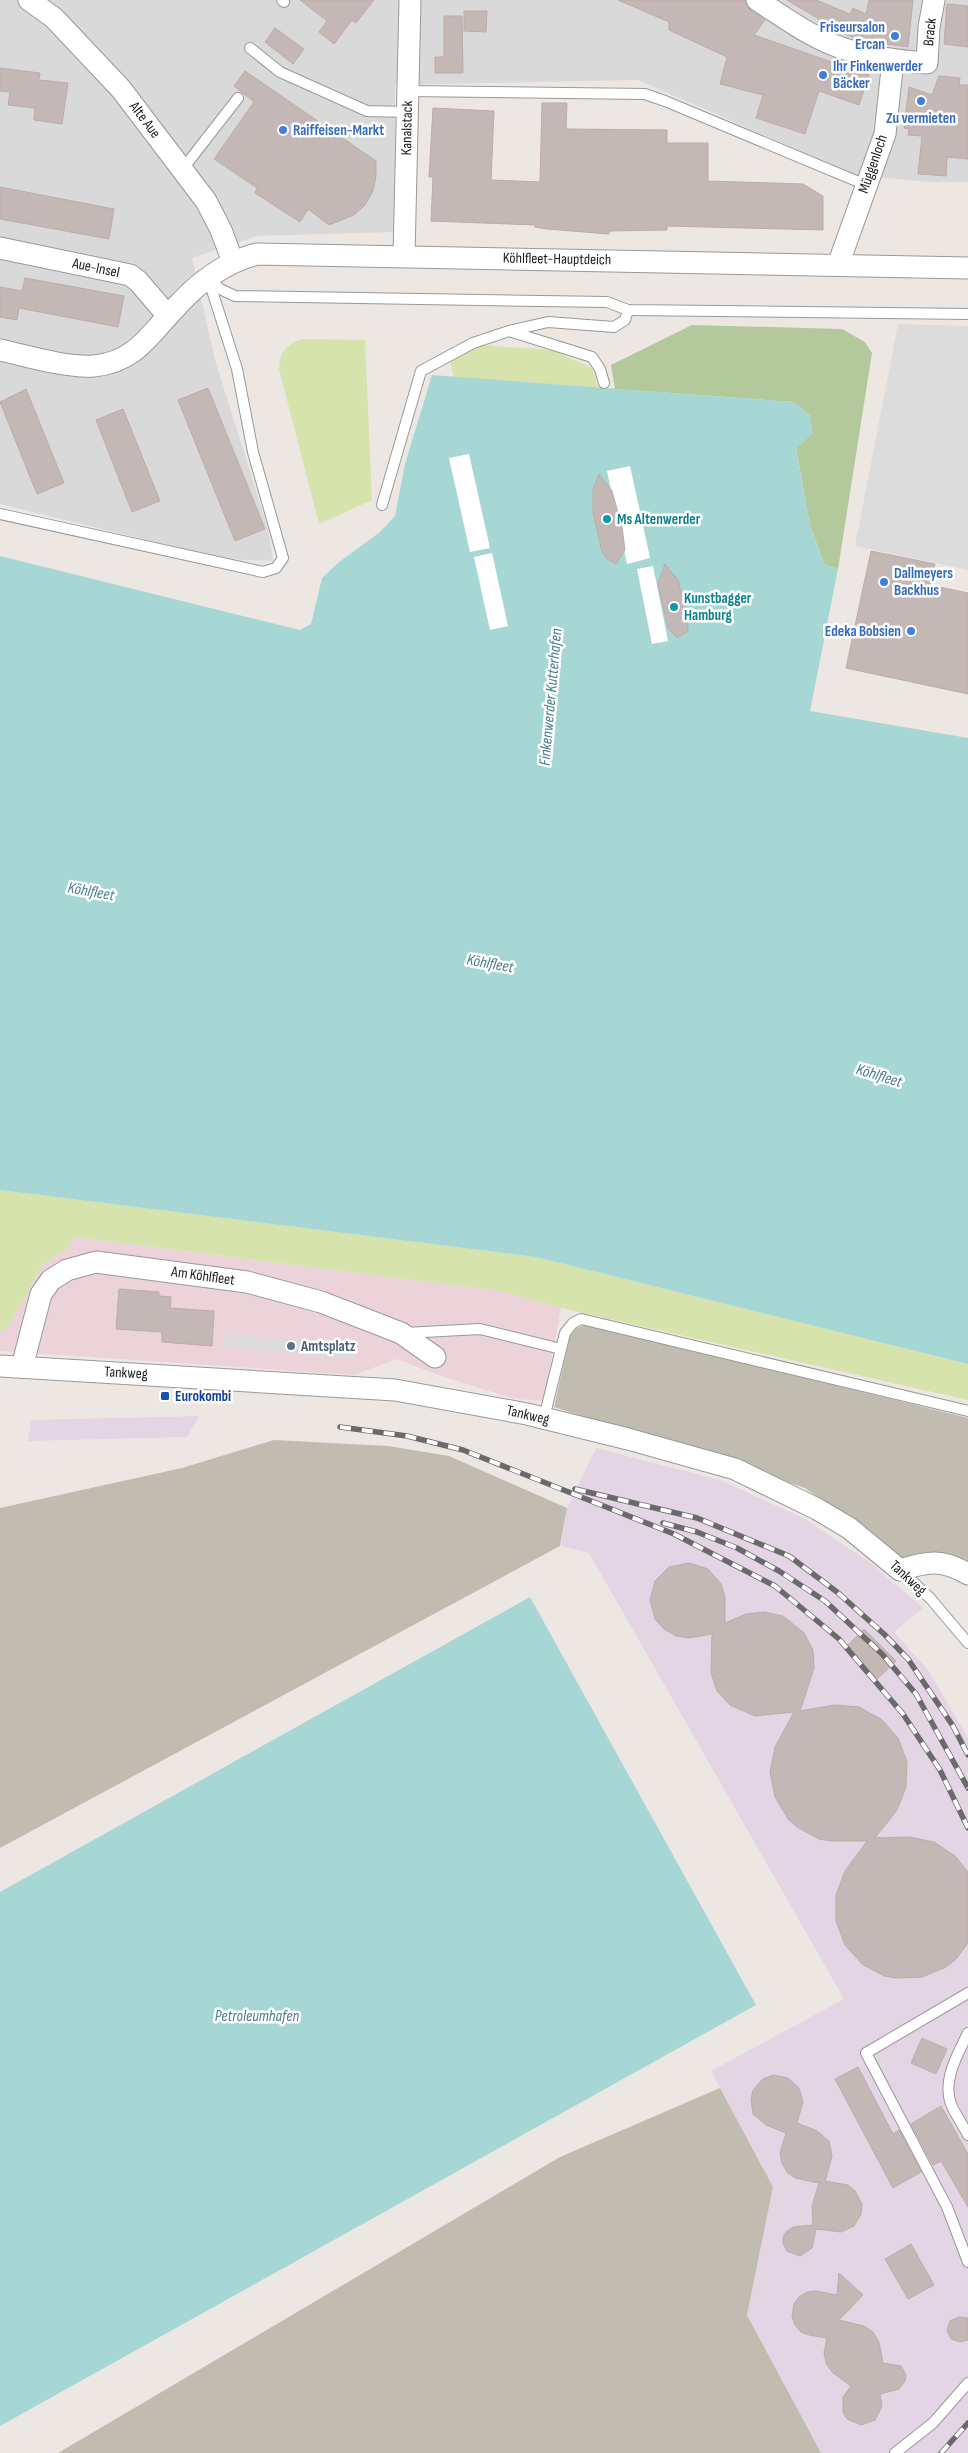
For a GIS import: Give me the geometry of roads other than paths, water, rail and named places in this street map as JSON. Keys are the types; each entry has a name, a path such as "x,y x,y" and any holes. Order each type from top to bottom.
{"street":[{"name":"Alte Aue","path":"29,0 54,18 121,89 206,201 221,230 234,262"},
{"name":"Kanalstack","path":"404,256 410,0"},
{"path":"758,0 807,31 846,50 893,60"},
{"name":"Brack","path":"893,60 927,63 929,28 934,0"},
{"name":"Müggenloch","path":"838,265 885,134 893,60"},
{"name":"Aue-Insel","path":"0,248 130,275 138,281 168,316"},
{"name":"Köhlfleet-Hauptdeich","path":"168,316 208,278 234,262 257,254 968,268"},
{"path":"0,350 64,363 96,366 124,357 146,343 168,316"},
{"name":"Am Köhlfleet","path":"22,1367 41,1294 51,1280 66,1270 96,1262 247,1282 345,1310 401,1333 435,1357"},
{"name":"Tankweg","path":"0,1366 395,1390 544,1418 735,1469 817,1509 850,1528 900,1570"},
{"path":"900,1570 920,1564 937,1562 953,1565 968,1574"}],"lane":[{"path":"250,48 280,72 367,111 407,112"},
{"path":"408,91 645,94 665,100 866,185"},
{"path":"182,170 238,98"},
{"path":"208,278 220,289 235,296 607,302 628,310 685,309 968,314"},
{"path":"0,514 262,572 276,568 284,558 253,452 236,369 220,310 208,278"},
{"path":"382,505 421,371 473,343 509,331 548,322 614,327 625,320 628,310"},
{"path":"509,331 592,357 600,369 604,383"},
{"path":"544,1418 565,1333 573,1323 581,1319 592,1320 968,1411"},
{"path":"401,1333 447,1329 480,1329 561,1349"},
{"name":"Tankweg","path":"900,1570 930,1598 968,1643"},
{"path":"968,1993 866,2053 947,2207 968,2262"},
{"path":"968,2033 951,2069 950,2090 951,2102 968,2135"},
{"path":"895,2453 934,2423 968,2384"}],"water":[{"path":"432,375 794,402 810,416 813,433 796,449 810,525 824,564 838,569 810,711 968,738 968,1364 536,1257 0,1190 0,556 300,630 311,624 322,578 338,563 380,532 395,516 405,464"},
{"name":"Petroleumhafen","path":"530,1597 756,2005 0,2426 0,1892"}],"railway":[{"path":"340,1427 407,1436 463,1450 674,1534 775,1586 839,1639 903,1714 940,1770 968,1828"},
{"path":"575,1489 697,1518 789,1556 837,1592 884,1634 908,1659 953,1726 968,1755"},
{"path":"663,1523 697,1532 737,1548 779,1571 825,1601 882,1654 916,1694 968,1788"},
{"path":"941,2453 968,2423"}],"place":[{"name":"Friseursalon Ercan","path":"895,36"},
{"name":"Ihr Finkenwerder Bäcker","path":"823,75"},
{"name":"Zu vermieten","path":"921,101"},
{"name":"Raiffeisen-Markt","path":"283,130"},
{"name":"Ms Altenwerder","path":"607,519"},
{"name":"Dallmeyers Backhus","path":"884,582"},
{"name":"Kunstbagger Hamburg","path":"674,607"},
{"name":"Edeka Bobsien","path":"911,631"},
{"name":"Amtsplatz","path":"291,1346"},
{"name":"Eurokombi","path":"165,1396"}],"water label":[{"name":"Finkenwerder Kutterhafen","path":"551,697"},
{"name":"Köhlfleet","path":"91,892"},
{"name":"Köhlfleet","path":"490,964"},
{"name":"Köhlfleet","path":"879,1076"}]}
